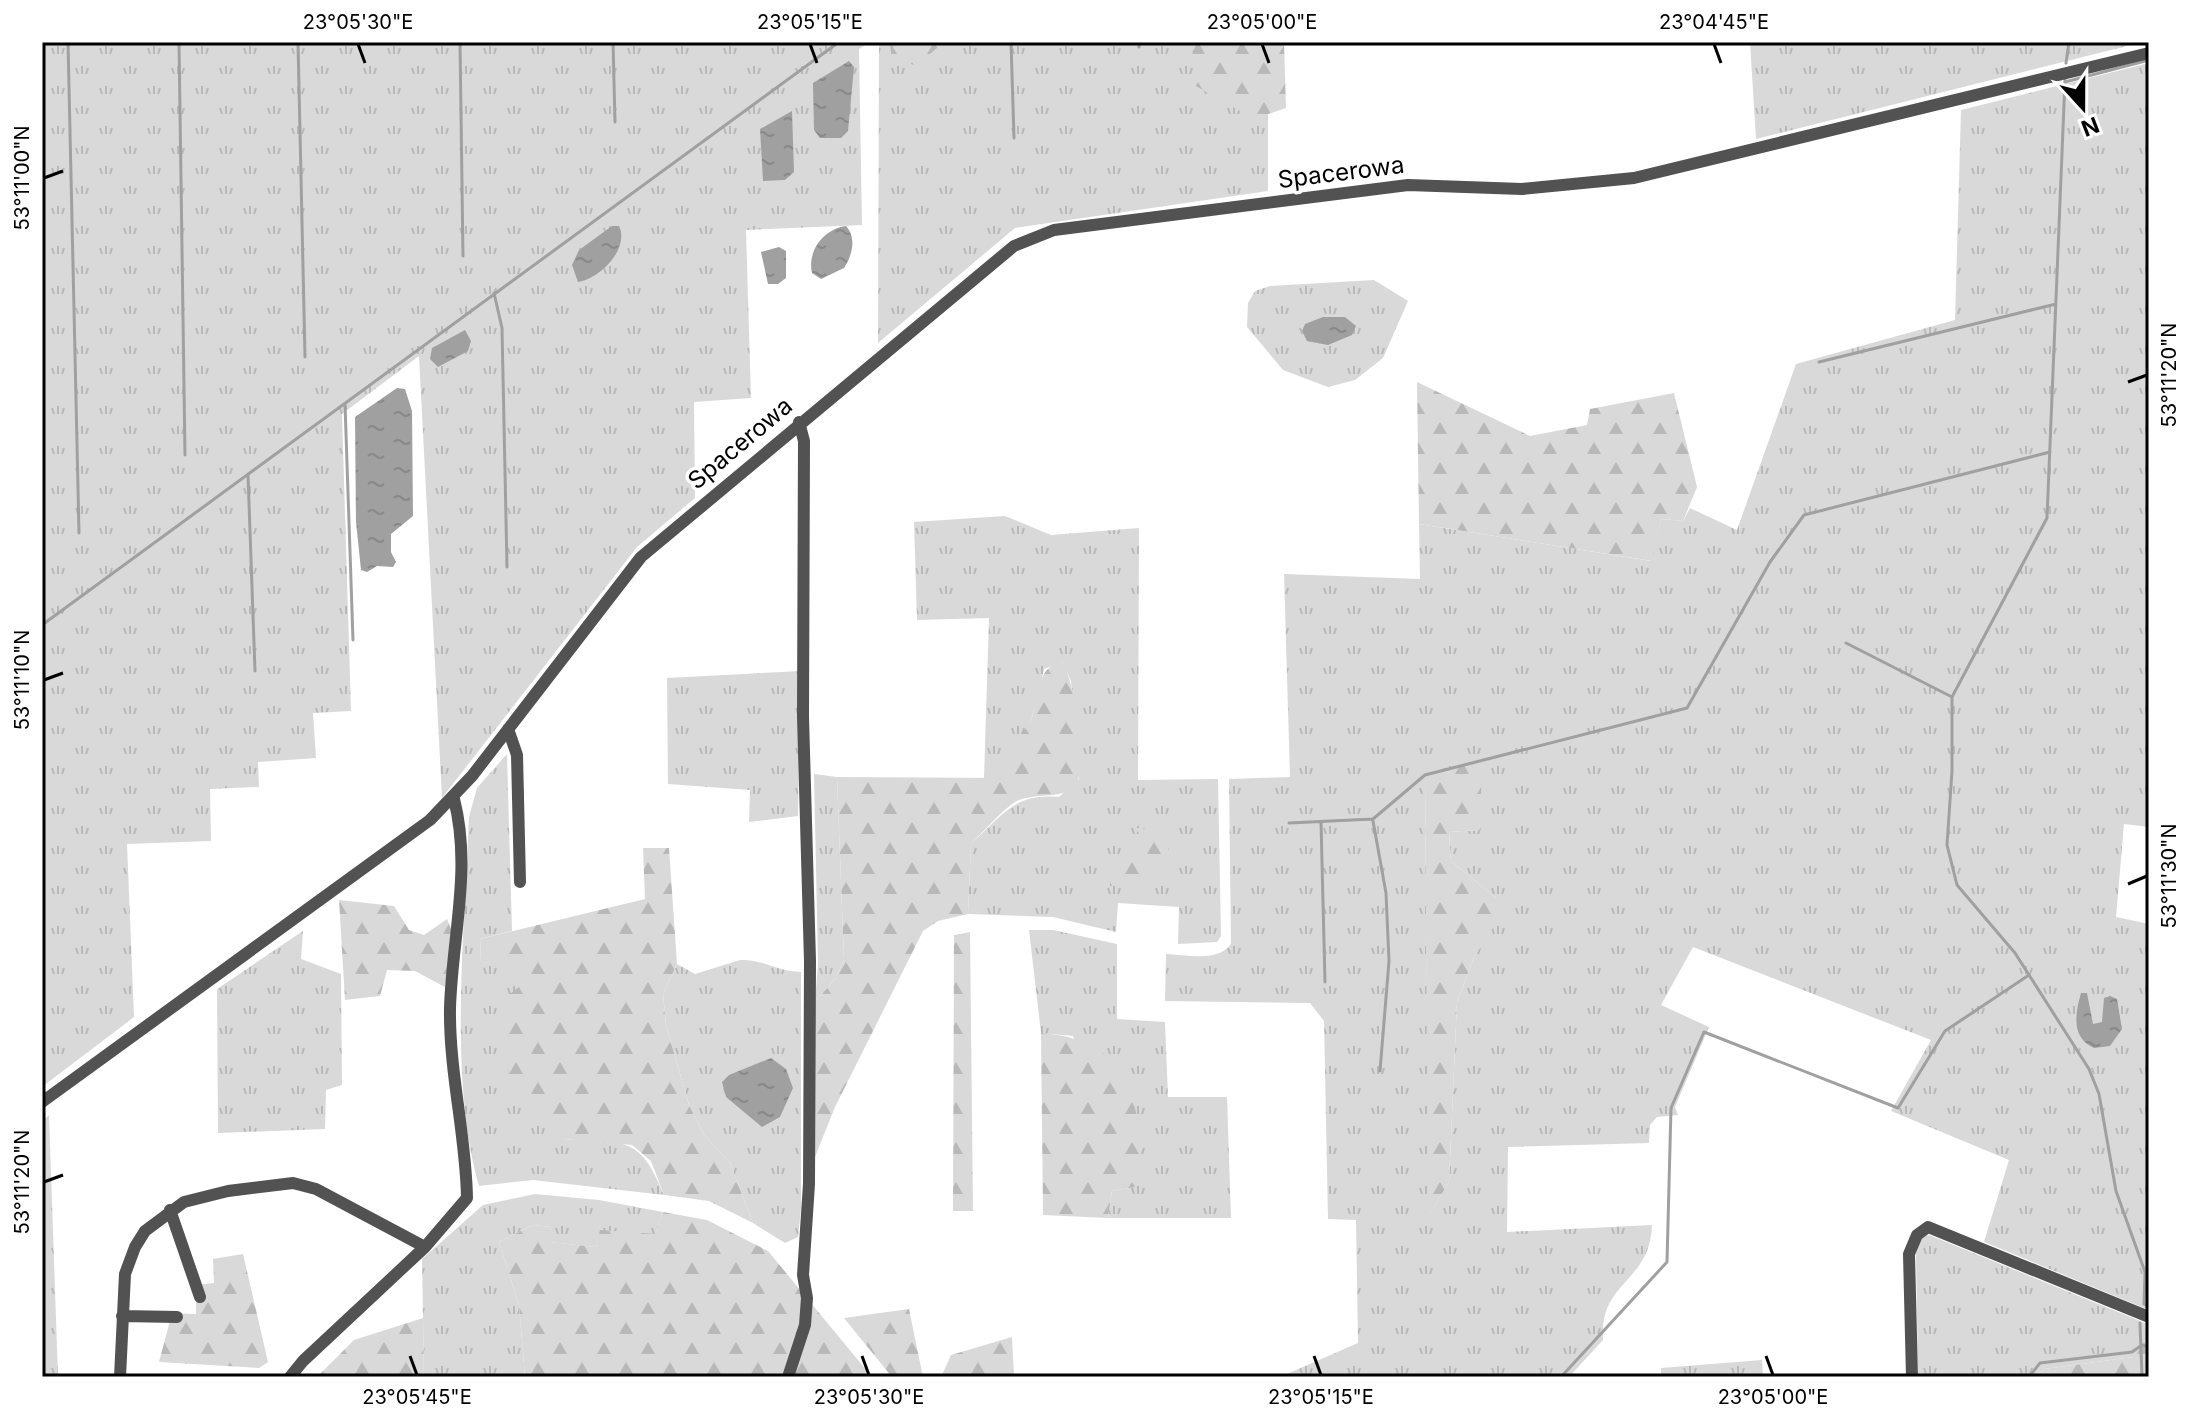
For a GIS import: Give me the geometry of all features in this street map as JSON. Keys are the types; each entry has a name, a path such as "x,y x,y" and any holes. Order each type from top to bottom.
{"street":[{"name":"Spacerowa","path":"42,1102 430,820 454,799 641,557 799,422 1014,246 1054,230 1408,185 1522,189 1634,178 2149,53"},
{"path":"788,1377 805,1325 807,1298 803,1275 809,1184 810,961 803,717 804,441 799,422"},
{"path":"508,729 517,755 520,882"},
{"path":"290,1377 303,1361 425,1247 467,1198 450,1008 461,916 461,858 454,799"},
{"path":"120,1377 125,1274 135,1247 145,1231 170,1210 199,1197 302,1183 425,1247"},
{"path":"170,1210 200,1297"},
{"path":"1912,1377 1909,1254 1917,1235 1928,1227 2149,1317"},
{"path":"122,1316 177,1317"}],"green space":[{"path":"42,42 869,42 859,49 862,225 746,230 751,398 694,402 695,498 637,547 442,798 419,356 342,414 351,711 313,713 316,758 258,762 259,787 210,789 211,841 127,844 134,1017 42,1087"},
{"path":"879,42 1268,42 1268,191 1015,228 878,343"},
{"path":"890,42 944,42 917,65 892,62"},
{"path":"1192,42 1284,42 1286,108 1254,119 1194,85"},
{"path":"1750,42 2143,42 1756,139"},
{"path":"2149,63 2149,827 2124,824 2116,917 2149,924 2149,1310 1984,1242 2009,1160 1891,1111 1931,1040 1693,947 1661,1005 1709,1027 1675,1107 1678,1115 1657,1117 1650,1125 1649,1143 1508,1147 1507,1232 1652,1225 1643,1259 1609,1305 1603,1340 1569,1377 1280,1377 1358,1343 1356,1220 1328,1219 1324,1021 1310,1003 1165,1001 1166,954 1210,955 1226,950 1231,944 1229,779 1290,777 1284,574 1420,579 1419,524 1651,561 1661,519 1683,521 1690,508 1737,530 1796,364 1955,320 1961,110","holes":["1425,775 1480,830 1449,832 1451,861 1496,898 1496,922 1474,957 1457,1002 1449,1182 1429,1215"]},
{"path":"1374,280 1408,301 1383,358 1355,380 1328,387 1283,370 1247,327 1248,303 1255,291 1270,286"},
{"path":"1417,382 1530,436 1587,425 1590,409 1674,393 1697,487 1683,521 1661,519 1652,561 1419,524"},
{"path":"1005,516 1051,535 1139,528 1138,780 1218,779 1221,936 1217,942 1178,944 1179,907 1118,903 1116,932 1053,917 968,914 971,843 1010,808 1030,799 1059,797 1079,779 1071,681 1063,662 1044,669 1031,720 1010,750 1011,778 984,778 989,618 917,620 914,522"},
{"path":"1064,662 1072,690 1080,743 1076,788 1061,794 1019,800 971,843 968,914 938,921 923,931 835,1107 815,1157 815,1002 835,979 844,960 837,777 1010,778 1006,759 1009,748 1030,722 1047,670"},
{"path":"800,671 798,816 749,822 750,790 668,784 667,678"},
{"path":"507,754 512,931 480,939 481,963 523,959 564,1139 615,1143 637,1151 655,1175 664,1195 533,1180 479,1186 470,1144 461,1051 469,817 477,788"},
{"path":"1482,759 1480,830 1449,832 1451,861 1496,898 1496,923 1474,957 1457,1002 1449,1182 1428,1217 1425,775"},
{"path":"814,774 837,777 844,960 835,979 815,1002 818,963"},
{"path":"1137,828 1167,831 1170,870 1160,882 1110,886 1110,856 1138,857"},
{"path":"643,848 669,848 677,964 663,994 666,1025 689,1105 704,1135 730,1163 753,1223 709,1201 664,1195 651,1161 632,1145 564,1139 544,1127 517,1095 502,1054 505,998 525,982 523,960 481,963 480,939 645,899"},
{"path":"339,900 394,906 409,930 424,935 447,919 453,934 445,987 415,971 387,970 380,996 345,1000"},
{"path":"1029,930 1053,930 1117,944 1117,1019 1165,1022 1168,1097 1227,1097 1231,1218 1108,1218 1112,1191 1135,1187 1073,1036 1041,1033"},
{"path":"303,931 301,959 341,974 342,1085 326,1090 325,1129 218,1133 217,989"},
{"path":"970,932 973,1211 953,1211 954,935"},
{"path":"740,960 801,972 801,1209 798,1237 785,1243 753,1223 730,1163 704,1135 689,1105 666,1025 663,994 677,964 695,974"},
{"path":"1041,1033 1077,1040 1102,1052 1118,1069 1133,1101 1140,1138 1140,1173 1136,1187 1112,1191 1108,1218 1043,1215"},
{"path":"49,1115 58,1377 42,1377 42,1122"},
{"path":"535,1194 599,1200 663,1212 655,1235 601,1231 596,1247 549,1242 551,1227 533,1225 499,1242 519,1305 525,1377 424,1377 422,1259 483,1205"},
{"path":"663,1212 707,1220 768,1251 872,1377 525,1377 519,1305 499,1242 533,1225 551,1227 550,1242 596,1247 600,1230 655,1234"},
{"path":"1929,1235 2133,1318 2133,1357 2044,1369 2037,1377 1918,1377 1916,1254 1921,1238"},
{"path":"243,1254 268,1362 259,1368 159,1362 172,1313 196,1314 196,1285 214,1283 213,1259"},
{"path":"909,1309 923,1377 892,1377 844,1318"},
{"path":"423,1318 424,1377 317,1377 354,1340"},
{"path":"2133,1318 2149,1325 2149,1377 2037,1377 2044,1369 2133,1357"},
{"path":"1012,1337 1014,1377 941,1377 951,1355"},
{"path":"1762,1360 1763,1377 1661,1377 1661,1368"}],"water":[{"path":"849,61 854,67 848,131 841,138 820,138 814,130 813,83"},
{"path":"792,111 794,172 785,180 763,181 760,129"},
{"path":"612,226 619,226 621,235 617,253 604,269 578,282 572,265 579,250"},
{"path":"846,226 852,241 847,263 844,268 821,279 812,273 814,250 830,232"},
{"path":"779,247 786,251 786,278 778,284 768,284 761,252"},
{"path":"1323,317 1345,317 1356,326 1352,335 1328,345 1307,341 1302,331 1305,324"},
{"path":"465,330 471,341 468,351 438,367 430,359 432,348"},
{"path":"397,388 405,389 412,411 413,516 391,534 391,552 396,562 393,567 377,566 367,572 361,570 356,522 355,417"},
{"path":"2081,993 2087,993 2093,1024 2102,1022 2104,998 2110,996 2117,999 2122,1029 2110,1046 2094,1048 2081,1038 2076,1017"},
{"path":"771,1058 786,1069 793,1088 780,1117 762,1127 726,1097 722,1082 729,1075"}],"waterway":[{"path":"68,42 79,533"},
{"path":"179,42 185,455"},
{"path":"298,42 305,357"},
{"path":"460,42 463,256"},
{"path":"613,42 615,122"},
{"path":"42,625 839,42"},
{"path":"1011,42 1014,138"},
{"path":"1139,42 1139,47"},
{"path":"2066,63 2069,42"},
{"path":"2065,82 2149,60"},
{"path":"2065,80 2047,518 1952,697 1952,771 1947,845 1957,885 2015,953 2089,1069 2099,1094 2116,1191 2145,1272 2144,1304 2149,1306"},
{"path":"494,293 502,328 507,567"},
{"path":"1819,362 2056,304"},
{"path":"345,404 353,640"},
{"path":"1289,823 1373,819 1425,775 1687,708 1770,562 1804,515 2050,452"},
{"path":"248,475 255,671"},
{"path":"1846,643 1952,697"},
{"path":"1373,821 1386,893 1389,961 1380,1071"},
{"path":"1321,822 1325,982"},
{"path":"1561,1377 1667,1262 1671,1108 1704,1032 1898,1108 1945,1031 2029,975"},
{"path":"2140,1323 2142,1377"},
{"path":"2029,1377 2040,1363 2132,1352 2142,1345 2149,1347"}]}
